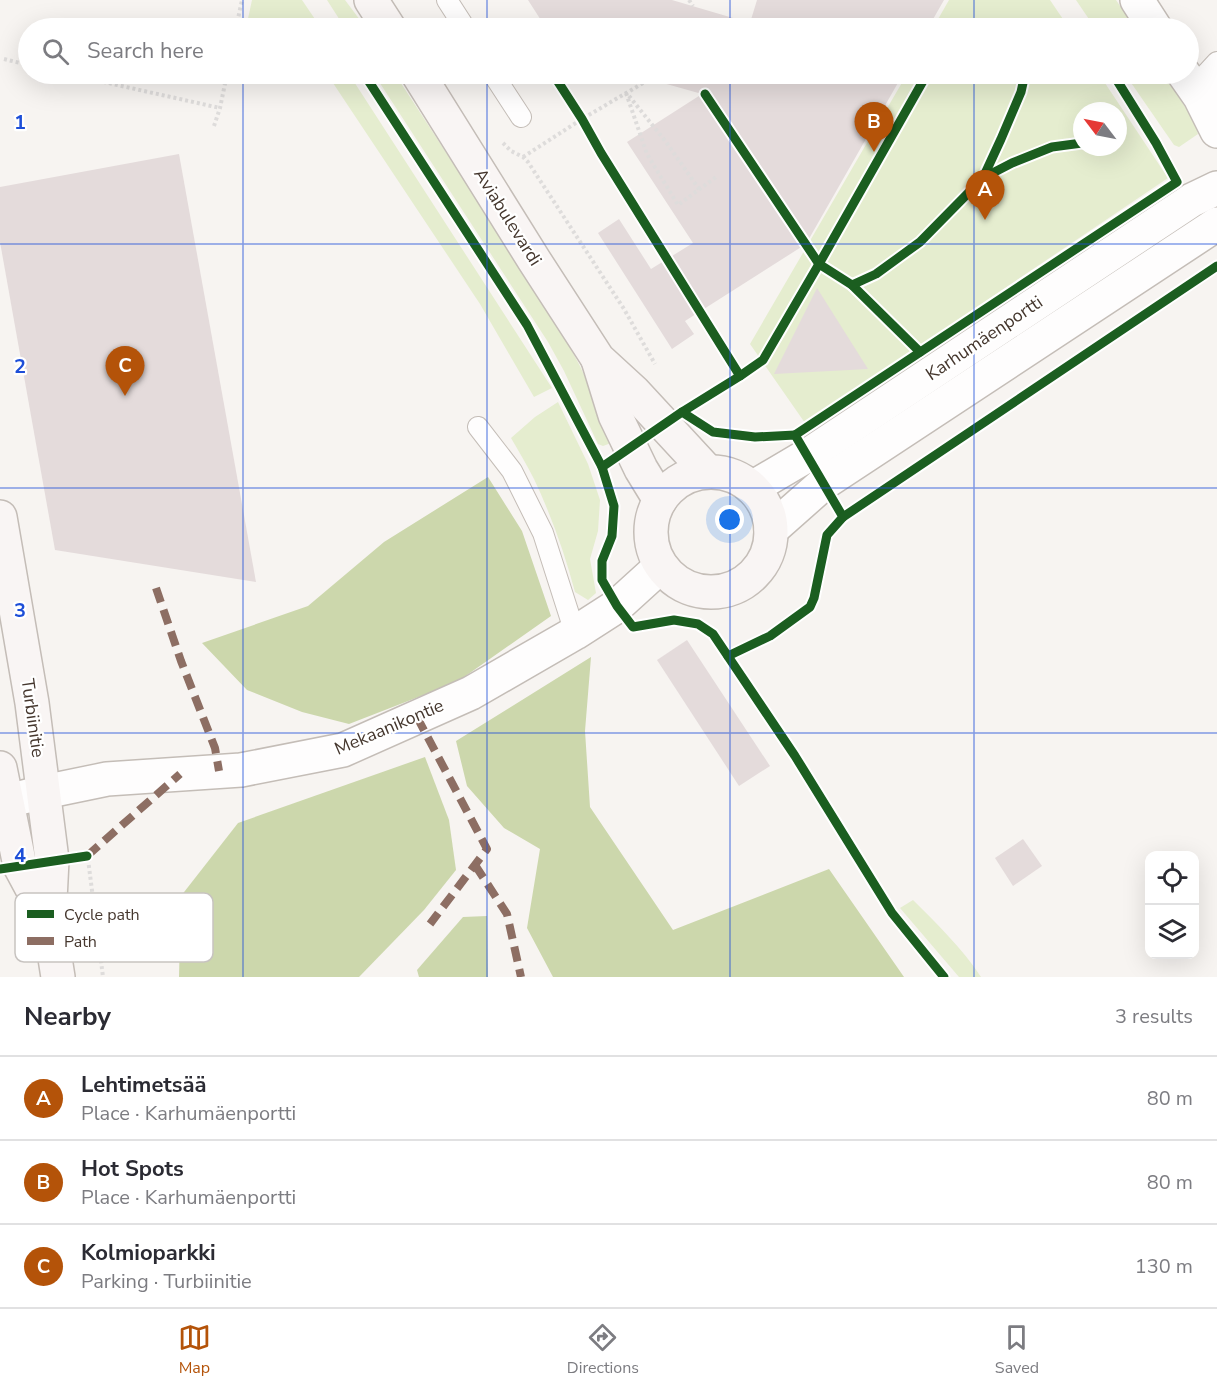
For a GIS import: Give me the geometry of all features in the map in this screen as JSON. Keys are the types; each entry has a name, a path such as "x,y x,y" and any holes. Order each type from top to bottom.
{"street":[{"path":"371,0 383,18"},
{"path":"1137,0 1149,18"},
{"name":"Aviabulevardi","path":"424,84 598,359 634,392 708,472"},
{"path":"1199,86 1217,131"},
{"name":"Karhumäenportti","path":"752,488 808,455 1192,200 1217,188"},
{"name":"Karhumäenportti","path":"771,530 824,483 1217,224"},
{"name":"Aviabulevardi","path":"598,359 615,415 641,469 660,500"},
{"path":"708,472 731,476 752,488 762,500 771,530 767,553 756,572 738,585 718,592 686,587 672,578 661,566 652,540 651,527 660,500 673,486 689,476 708,472"},
{"name":"Turbiinitie","path":"0,517 32,703 44,792 52,860 50,893"},
{"name":"Mekaanikontie","path":"7,801 107,779 241,770 343,750 471,693 575,633 617,606 661,566"},
{"name":"Turbiinitie","path":"0,768 20,866 34,893"},
{"name":"Turbiinitie","path":"56,962 58,977"}],"lane":[{"path":"447,0 459,18"},
{"path":"1199,86 1217,62"},
{"path":"499,84 520,117"},
{"path":"478,426 512,471 543,532 575,633"}],"path":[{"path":"238,18 242,0"},
{"path":"689,0 693,6"},
{"path":"2,70 3,55 18,60"},
{"path":"113,84 220,108"},
{"path":"214,126 225,84"},
{"path":"523,157 585,124 641,84"},
{"path":"626,93 647,154 678,205 716,177"},
{"path":"626,93 666,142 699,189"},
{"path":"576,110 585,124"},
{"path":"503,143 511,152 528,162 624,309 656,366"},
{"path":"52,860 87,856 92,893"},
{"path":"101,962 103,977"}],"green space":[{"path":"252,0 302,0 314,18 248,18"},
{"path":"327,0 345,0 358,18 339,18"},
{"path":"949,0 1050,0 1062,18 939,18"},
{"path":"1076,0 1116,0 1128,18 1088,18"},
{"path":"334,84 355,84 552,388 534,397 480,304"},
{"path":"380,84 402,84 555,320 580,366 614,442 603,446 598,444 548,342"},
{"path":"901,84 1106,84 1118,102 1073,102 1073,156 1127,156 1127,116 1168,178 805,423 750,344"},
{"path":"1132,84 1170,84 1194,121 1198,134 1179,147 1174,145"},
{"path":"558,402 588,464 600,500 598,531 590,559 596,593 588,600 575,592 546,506 511,438 535,417"},
{"path":"488,477 522,531 551,616 457,682 349,724 302,712 247,690 202,643 308,606 384,542"},
{"path":"591,657 585,731 590,807 673,930 829,869 904,977 553,977 527,928 540,849 504,828 467,786 456,741"},
{"path":"425,757 449,820 456,870 424,910 359,977 179,977 179,962 213,962 213,893 183,893 238,823"},
{"path":"913,900 957,946 981,977 959,977 900,908"},
{"path":"487,916 488,977 419,977 417,970 463,917"}],"building":[{"path":"528,0 672,0 733,18 540,18"},
{"path":"757,0 944,0 934,18 752,18"},
{"path":"666,84 897,84 806,244 685,321 694,334 672,349 598,233 619,219 651,269 693,243 627,142 702,94"},
{"path":"179,154 256,582 55,550 0,242 0,187"},
{"path":"817,288 868,369 774,374"},
{"path":"687,640 770,766 739,786 657,660"},
{"path":"1023,839 1042,866 1013,886 995,858"}],"marked path":[{"path":"156,588 181,661 215,748 219,771"},
{"path":"417,717 487,849 430,924"},
{"path":"87,856 180,774"},
{"path":"475,865 507,914 521,977"}],"cycle path":[{"path":"370,84 527,325 602,467 614,506 612,536 602,561 602,580 617,606 633,627 674,620 698,624 713,634 795,756 892,913 944,977"},
{"path":"559,84 740,376"},
{"path":"682,412 763,360 921,84"},
{"path":"852,285 876,274 920,242 983,178 1023,84"},
{"path":"795,435 1177,182 1119,84"},
{"path":"705,94 819,264 852,285 920,352"},
{"path":"983,178 1052,147 1073,144"},
{"path":"843,517 1217,266"},
{"path":"602,467 682,412 713,432 755,437 795,435 843,517 827,535 814,598 810,607 770,636 728,656"},
{"path":"0,869 87,856"}],"place":[{"name":"Hot Spots","path":"874,152"},
{"name":"Lehtimetsää","path":"985,220"},
{"name":"Kolmioparkki","path":"125,396"}]}
